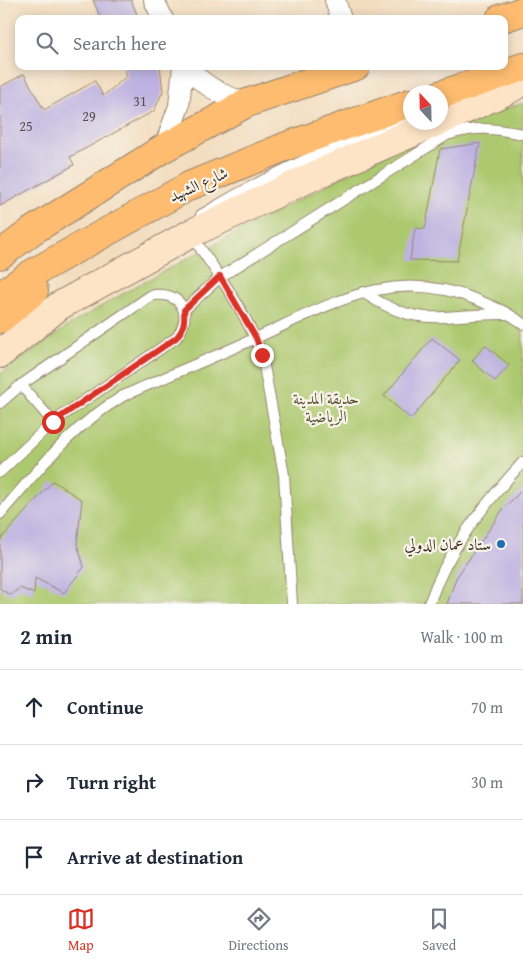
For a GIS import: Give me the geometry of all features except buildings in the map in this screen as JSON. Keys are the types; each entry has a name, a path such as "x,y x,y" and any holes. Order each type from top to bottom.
{"highway":[{"path":"508,16 523,11"},
{"path":"448,107 523,67"},
{"path":"0,255 32,230 164,148 247,103 344,70"},
{"name":"شارع الشهيد","path":"0,296 31,274 189,186 286,146 403,105"},
{"path":"0,319 106,233"}],"main road":[{"path":"448,108 508,90 523,80"},
{"path":"0,354 59,306 190,234 322,172 404,130"}],"street":[{"path":"154,0 161,15"},
{"path":"334,0 339,15"},
{"path":"164,148 177,115 184,70"},
{"path":"188,70 204,84 218,92 247,103"}],"lane":[{"path":"448,108 523,72"},
{"path":"145,259 199,217 234,195 328,150 403,121"},
{"path":"184,310 220,276 447,135 468,129 488,127 523,134"},
{"path":"190,234 220,276 256,338 262,355 284,475 292,604"},
{"path":"0,514 59,445 100,410 123,396 256,338 317,309 363,292 395,286 431,286 468,296 512,314 523,324"},
{"path":"363,292 404,314 427,319 473,314 512,314"},
{"path":"0,403 21,385 150,296 170,295 178,301 184,310 185,320 182,330 176,338 53,422 0,472"},
{"path":"21,385 53,422"},
{"path":"429,604 439,576 466,530 523,462"}],"green space":[{"name":"حديقة المدينة الرياضية","path":"523,103 523,604 0,604 0,374 71,324 136,286 411,140 441,130 448,130 448,128"}],"place":[{"name":"ستاد عمان الدولي","path":"501,544"}],"route":[{"path":"53,422 176,338 182,330 185,320 184,310 220,276 256,338 262,355"}]}
